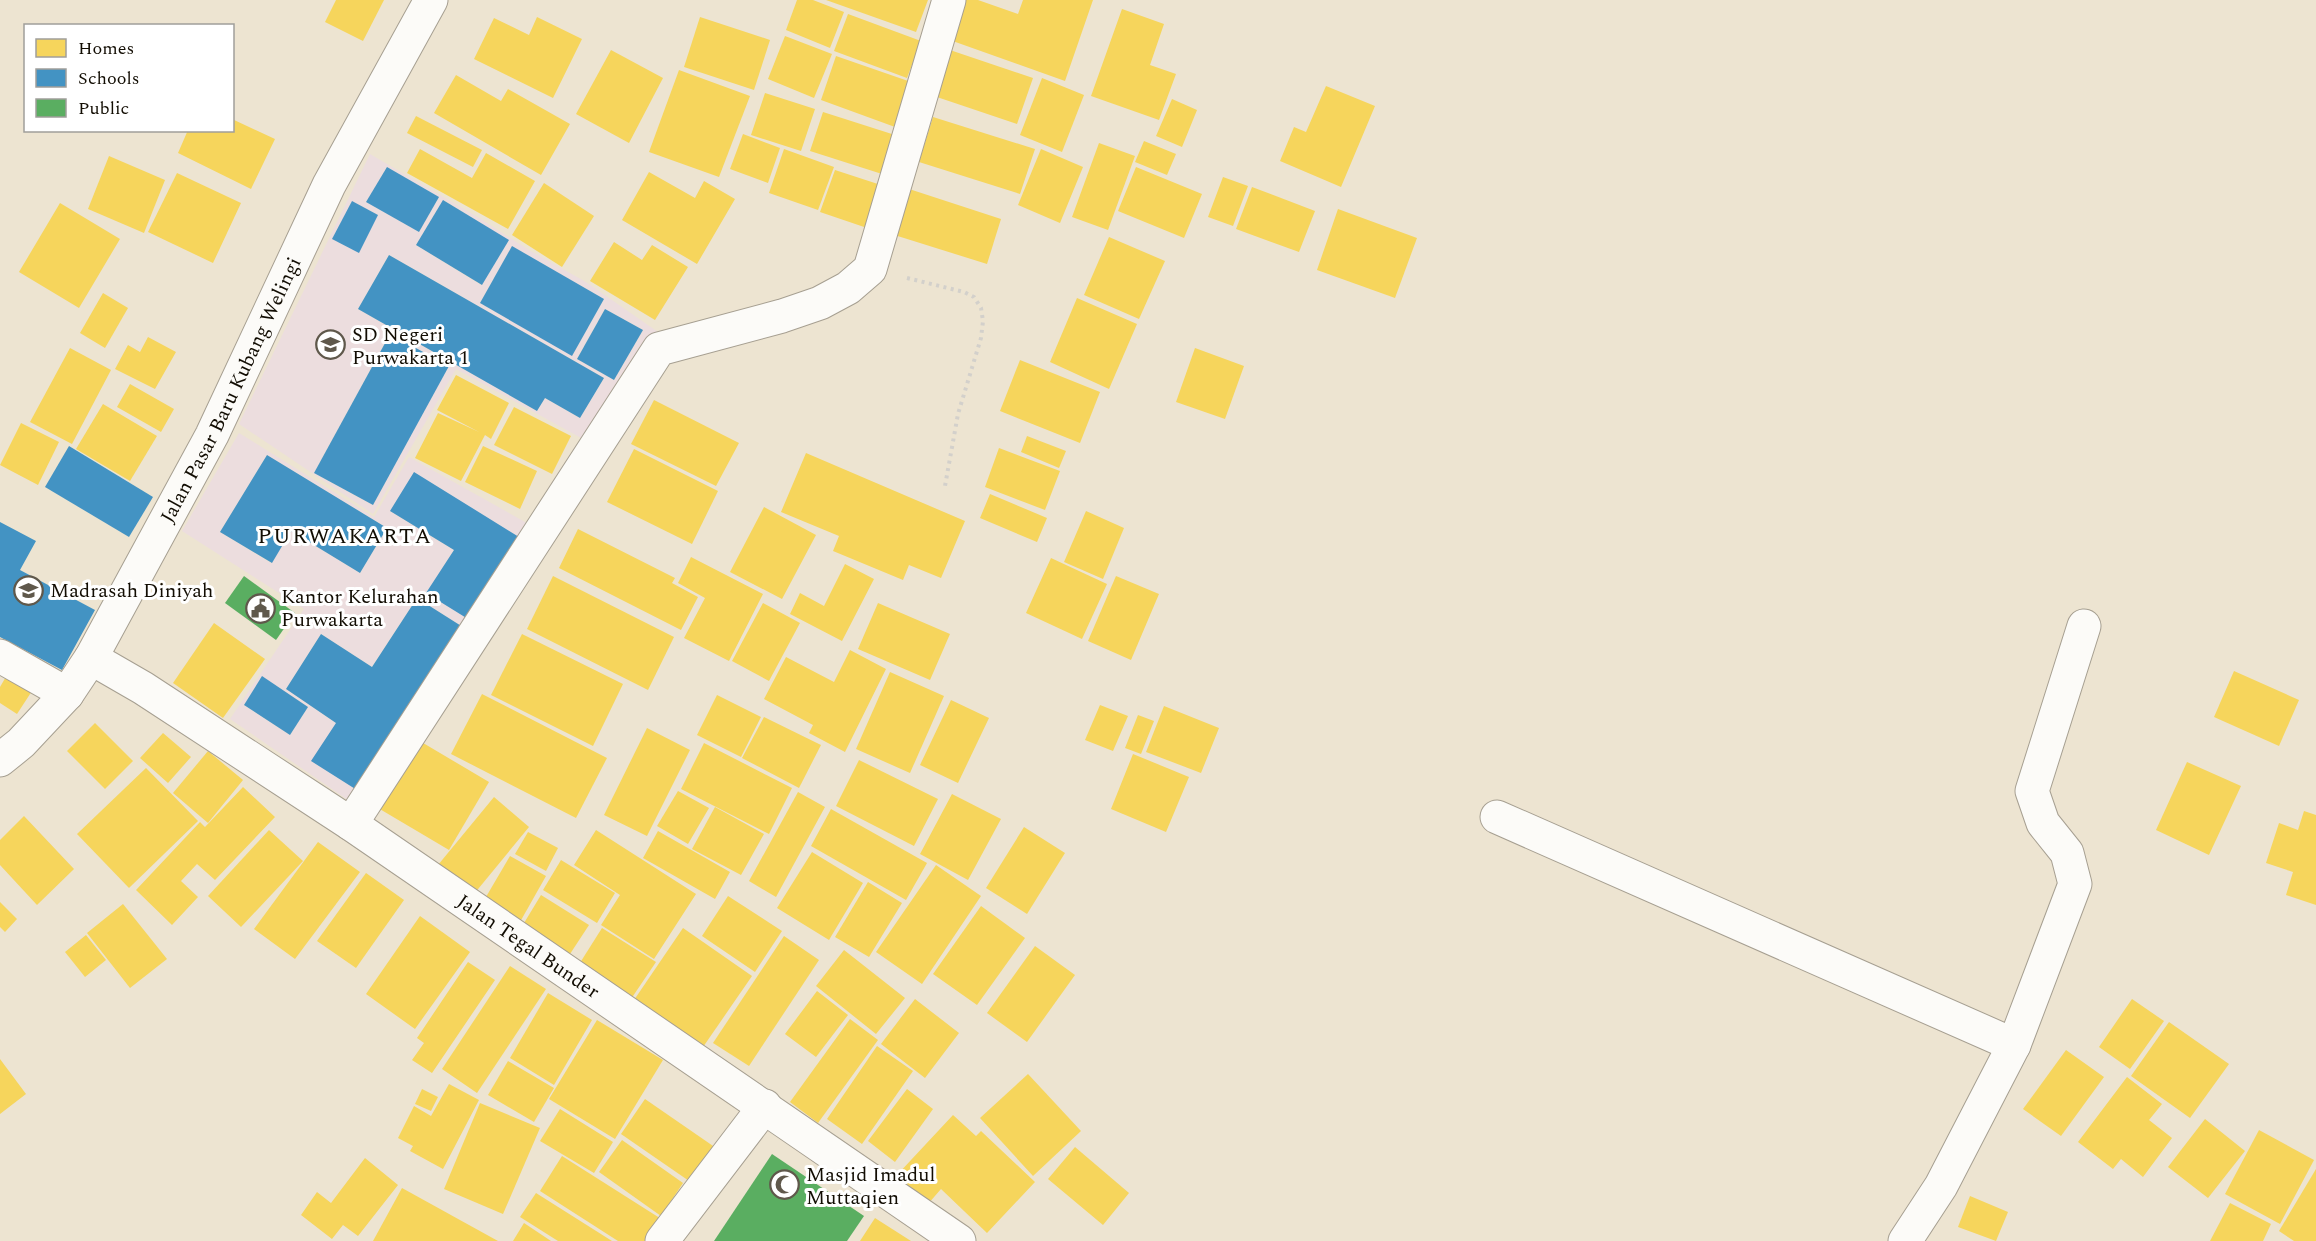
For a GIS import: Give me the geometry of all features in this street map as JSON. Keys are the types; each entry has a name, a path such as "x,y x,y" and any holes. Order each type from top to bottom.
{"street":[{"name":"Jalan Pasar Baru Kubang Welingi","path":"0,760 21,743 67,694 91,658 212,435 329,185 431,0"},
{"path":"351,824 659,349 782,316 820,303 848,288 870,269 949,0"},
{"path":"1905,1241 1941,1186 2014,1045 2075,884 2067,853 2043,823 2032,790 2084,626"},
{"path":"0,656 67,694"},
{"name":"Jalan Tegal Bunder","path":"91,658 142,688 351,824 959,1241"},
{"path":"1497,817 2014,1045"},
{"path":"662,1241 765,1106"}],"path":[{"path":"870,269 964,292 974,297 981,308 981,338 958,414 945,486"}],"shaded area":[{"name":"SD Negeri Purwakarta 1","path":"370,154 586,282 658,332 592,444 456,369 373,514 239,424","holes":["387,167 439,197 419,231 367,202","444,200 508,240 481,285 416,245","512,247 604,299 572,355 480,303","389,255 604,378 580,418 545,398 537,411 358,309","605,309 643,330 614,380 577,359","390,334 448,366 373,505 314,473"]},
{"path":"239,433 374,517 409,457 552,537 361,809 230,719 304,609 182,531","holes":["267,455 387,528 360,573 291,531 271,563 220,532","390,511 519,537 427,593 454,550","417,598 466,629 336,723 286,689 321,634 372,667","262,677 308,707 290,735 244,705"]}],"building: Homes":[{"path":"336,0 384,0 363,41 325,22"},
{"path":"797,0 813,0 844,12 830,48 786,30"},
{"path":"826,0 928,0 916,32"},
{"path":"960,0 978,0 1018,14 1023,0 1093,0 1065,81 947,39"},
{"path":"1122,9 1164,24 1150,65 1176,74 1159,120 1091,96"},
{"path":"848,14 921,41 907,78 834,51"},
{"path":"537,17 582,39 553,98 474,59 494,18 529,35"},
{"path":"700,17 770,40 754,90 684,67"},
{"path":"785,36 832,54 814,98 768,79"},
{"path":"944,48 1033,78 1017,124 928,94"},
{"path":"611,50 663,78 629,143 576,114"},
{"path":"836,56 911,82 895,127 821,100"},
{"path":"679,70 750,96 719,177 649,152"},
{"path":"456,75 501,101 508,89 570,124 541,175 434,113"},
{"path":"1042,78 1084,95 1062,152 1020,135"},
{"path":"1326,86 1375,106 1341,187 1280,161 1294,127 1306,132"},
{"path":"765,93 815,109 801,151 751,135"},
{"path":"1172,99 1197,110 1182,147 1156,136"},
{"path":"823,112 895,135 882,174 810,151"},
{"path":"416,116 482,150 473,167 407,133"},
{"path":"933,117 1035,149 1020,194 919,162"},
{"path":"234,120 275,139 251,189 178,153 187,132 234,132"},
{"path":"743,134 780,148 768,183 730,169"},
{"path":"1144,141 1176,154 1167,175 1135,162"},
{"path":"1099,143 1135,156 1108,230 1072,217"},
{"path":"420,149 472,178 486,153 535,181 508,229 407,173"},
{"path":"784,149 834,167 818,210 769,193"},
{"path":"1041,149 1083,167 1060,223 1018,205"},
{"path":"109,156 165,180 144,233 88,209"},
{"path":"1136,167 1202,194 1184,238 1118,211"},
{"path":"835,170 884,186 870,229 820,212"},
{"path":"649,172 695,198 704,181 735,199 697,264 622,220"},
{"path":"177,173 241,203 213,263 148,232"},
{"path":"1223,177 1248,186 1233,226 1208,217"},
{"path":"544,183 594,216 562,267 512,235"},
{"path":"903,187 1001,219 987,264 888,233"},
{"path":"1252,187 1315,211 1299,252 1236,229"},
{"path":"60,203 120,239 79,308 19,272"},
{"path":"1338,209 1417,238 1395,298 1317,270"},
{"path":"1109,237 1165,261 1139,319 1084,295"},
{"path":"614,242 642,260 652,245 688,267 655,320 590,281"},
{"path":"103,293 128,308 105,348 80,333"},
{"path":"1077,298 1137,324 1109,389 1050,362"},
{"path":"148,337 176,352 155,389 115,369 128,345 140,352"},
{"path":"70,348 111,370 72,444 30,422"},
{"path":"1195,348 1244,366 1225,419 1176,402"},
{"path":"1020,360 1100,392 1080,443 1000,411"},
{"path":"456,375 509,403 491,439 485,435 461,481 415,458 438,413 479,432 437,410"},
{"path":"130,384 174,409 161,432 117,407"},
{"path":"654,400 739,443 716,486 631,444"},
{"path":"103,404 157,436 130,481 76,449"},
{"path":"514,407 571,436 552,474 494,445"},
{"path":"21,423 59,442 38,485 0,465"},
{"path":"1027,436 1066,451 1059,468 1021,452"},
{"path":"483,446 537,471 520,509 465,482"},
{"path":"999,448 1060,471 1045,510 985,487"},
{"path":"634,449 718,491 692,544 607,502"},
{"path":"806,453 965,521 941,578 909,565 903,580 833,551 839,536 781,512"},
{"path":"990,494 1047,518 1037,542 980,518"},
{"path":"764,507 816,535 782,599 730,572"},
{"path":"1086,511 1124,528 1103,579 1064,562"},
{"path":"578,529 675,578 672,583 698,597 681,630 559,568"},
{"path":"691,557 763,594 729,661 684,638 705,598 678,583"},
{"path":"1051,558 1107,584 1082,639 1026,613"},
{"path":"845,564 874,579 842,641 790,614 800,593 824,606"},
{"path":"553,576 674,637 648,690 527,629"},
{"path":"1116,576 1159,594 1131,660 1088,641"},
{"path":"763,603 800,623 769,681 732,661"},
{"path":"878,603 950,634 930,680 858,649"},
{"path":"214,623 265,659 223,718 173,683"},
{"path":"522,634 623,684 593,746 491,695"},
{"path":"850,650 886,669 845,752 809,733 813,725 764,699 786,657 834,682"},
{"path":"2234,671 2299,700 2279,746 2214,717"},
{"path":"890,672 944,696 910,773 856,749"},
{"path":"7,675 32,691 17,714 0,703 0,687"},
{"path":"482,694 607,758 576,818 451,754"},
{"path":"717,695 761,717 741,757 697,735"},
{"path":"951,700 989,718 958,783 920,765"},
{"path":"1100,705 1128,716 1113,751 1085,740"},
{"path":"1164,706 1219,728 1201,773 1146,752"},
{"path":"1138,715 1154,721 1141,754 1125,748"},
{"path":"764,717 821,745 799,788 742,758"},
{"path":"95,723 133,761 105,789 67,751"},
{"path":"647,728 690,750 647,836 604,815"},
{"path":"163,733 191,757 168,783 140,758"},
{"path":"413,737 489,782 449,850 373,805"},
{"path":"704,743 792,788 769,834 681,789"},
{"path":"208,751 243,780 208,823 173,793"},
{"path":"1133,754 1189,777 1166,832 1111,809"},
{"path":"859,760 938,799 914,846 836,806"},
{"path":"2187,762 2241,786 2209,855 2156,830"},
{"path":"146,768 198,821 129,888 77,834"},
{"path":"243,787 275,817 215,880 197,864 181,881 198,897 172,925 136,890 200,822 205,827"},
{"path":"678,791 709,808 688,844 657,826"},
{"path":"798,792 825,807 776,897 749,881"},
{"path":"952,794 1001,819 968,880 920,854"},
{"path":"494,797 529,827 474,894 438,865"},
{"path":"715,807 764,834 741,875 692,849"},
{"path":"831,809 927,863 906,900 811,846"},
{"path":"2304,811 2316,815 2316,905 2286,895 2293,872 2266,863 2279,823 2298,830"},
{"path":"24,816 74,869 37,905 0,865 0,840"},
{"path":"1024,827 1065,853 1027,914 986,888"},
{"path":"269,830 303,861 241,927 208,896"},
{"path":"596,830 696,894 654,959 601,925 620,895 574,865"},
{"path":"658,831 730,872 715,899 643,858"},
{"path":"528,832 558,848 546,871 515,854"},
{"path":"318,842 360,872 295,959 254,929"},
{"path":"812,852 863,883 829,940 777,908"},
{"path":"510,856 546,876 520,922 483,902"},
{"path":"561,860 615,893 597,923 543,890"},
{"path":"936,865 981,896 922,984 876,952"},
{"path":"366,873 404,900 356,968 317,941"},
{"path":"868,882 902,903 869,957 835,937"},
{"path":"541,895 589,925 568,957 521,928"},
{"path":"728,896 782,931 755,972 702,936"},
{"path":"0,902 17,919 5,932 0,927"},
{"path":"123,904 167,959 130,988 87,933"},
{"path":"981,906 1025,938 977,1005 933,974"},
{"path":"420,916 470,952 415,1029 366,994"},
{"path":"602,928 656,962 631,999 578,966"},
{"path":"683,928 752,976 701,1050 632,1003"},
{"path":"86,935 106,960 85,977 65,952"},
{"path":"784,936 819,960 749,1066 713,1043"},
{"path":"1035,946 1075,975 1027,1042 987,1013"},
{"path":"844,950 905,998 876,1034 816,986"},
{"path":"468,962 495,980 432,1073 412,1060 424,1043 417,1038"},
{"path":"510,966 546,989 477,1093 442,1069"},
{"path":"817,991 848,1015 816,1057 785,1034"},
{"path":"548,993 592,1020 554,1085 510,1058"},
{"path":"915,999 959,1033 925,1078 881,1044"},
{"path":"2132,999 2164,1021 2130,1069 2099,1047"},
{"path":"850,1019 878,1040 818,1123 790,1102"},
{"path":"597,1020 663,1060 615,1139 549,1099"},
{"path":"2169,1022 2229,1064 2190,1118 2131,1076"},
{"path":"877,1046 913,1071 862,1144 827,1119"},
{"path":"2066,1050 2104,1077 2061,1136 2023,1109"},
{"path":"0,1059 26,1094 0,1114"},
{"path":"508,1061 554,1088 534,1122 488,1095"},
{"path":"1028,1074 1081,1131 1033,1176 980,1118"},
{"path":"2127,1077 2162,1104 2149,1120 2172,1138 2143,1177 2121,1159 2113,1169 2078,1142"},
{"path":"449,1084 479,1100 443,1169 410,1151 413,1146 398,1138 414,1106 431,1116"},
{"path":"422,1089 438,1097 431,1111 415,1104"},
{"path":"907,1089 933,1109 895,1162 868,1141"},
{"path":"645,1099 716,1148 692,1183 621,1134"},
{"path":"480,1103 540,1128 503,1214 444,1189"},
{"path":"560,1109 613,1142 594,1173 540,1141"},
{"path":"953,1115 976,1136 981,1131 1035,1182 987,1233 941,1189 928,1204 897,1175"},
{"path":"2205,1119 2245,1151 2208,1198 2168,1167"},
{"path":"2259,1130 2314,1160 2280,1224 2225,1194"},
{"path":"622,1140 683,1183 661,1216 599,1172"},
{"path":"1075,1147 1129,1193 1103,1225 1048,1179"},
{"path":"562,1156 666,1222 654,1241 618,1241 540,1191"},
{"path":"365,1158 398,1185 358,1236 343,1225 332,1239 301,1215 317,1192 331,1203"},
{"path":"2316,1169 2316,1241 2294,1241 2279,1231"},
{"path":"402,1188 498,1241 373,1241"},
{"path":"536,1193 612,1241 558,1241 520,1217"},
{"path":"1970,1196 2008,1212 1996,1241 1958,1227"},
{"path":"2230,1203 2271,1224 2263,1241 2210,1241"},
{"path":"875,1218 911,1241 860,1241"},
{"path":"524,1223 551,1241 513,1241"}],"building: Schools":[{"path":"387,167 439,197 419,232 366,202"},
{"path":"443,200 509,240 482,285 416,245"},
{"path":"352,201 378,215 359,253 332,239"},
{"path":"512,246 604,299 572,356 480,303"},
{"path":"389,255 604,378 580,418 545,398 537,411 358,309"},
{"path":"605,309 643,330 614,380 577,359"},
{"path":"390,334 449,366 373,505 314,473"},
{"path":"69,446 153,497 129,537 45,487"},
{"path":"267,455 387,528 360,573 291,531 272,563 220,532"},
{"path":"414,472 519,537 468,619 426,593 454,550 390,511"},
{"name":"Madrasah Diniyah","path":"0,522 36,541 20,570 95,610 62,670 0,637"},
{"path":"417,598 466,629 360,792 311,761 336,723 286,689 321,634 372,667"},
{"path":"262,676 308,707 290,735 244,705"}],"building: Public":[{"name":"Kantor Kelurahan Purwakarta","path":"244,576 295,613 276,640 225,603"},
{"name":"Masjid Imadul Muttaqien","path":"772,1154 864,1216 847,1241 714,1241"}],"place":[{"name":"SD Negeri Purwakarta 1","path":"331,345"},
{"name":"Madrasah Diniyah","path":"29,590"},
{"name":"Kantor Kelurahan Purwakarta","path":"260,608"},
{"name":"Masjid Imadul Muttaqien","path":"785,1185"}],"district":[{"name":"PURWAKARTA","path":"345,535"}]}
